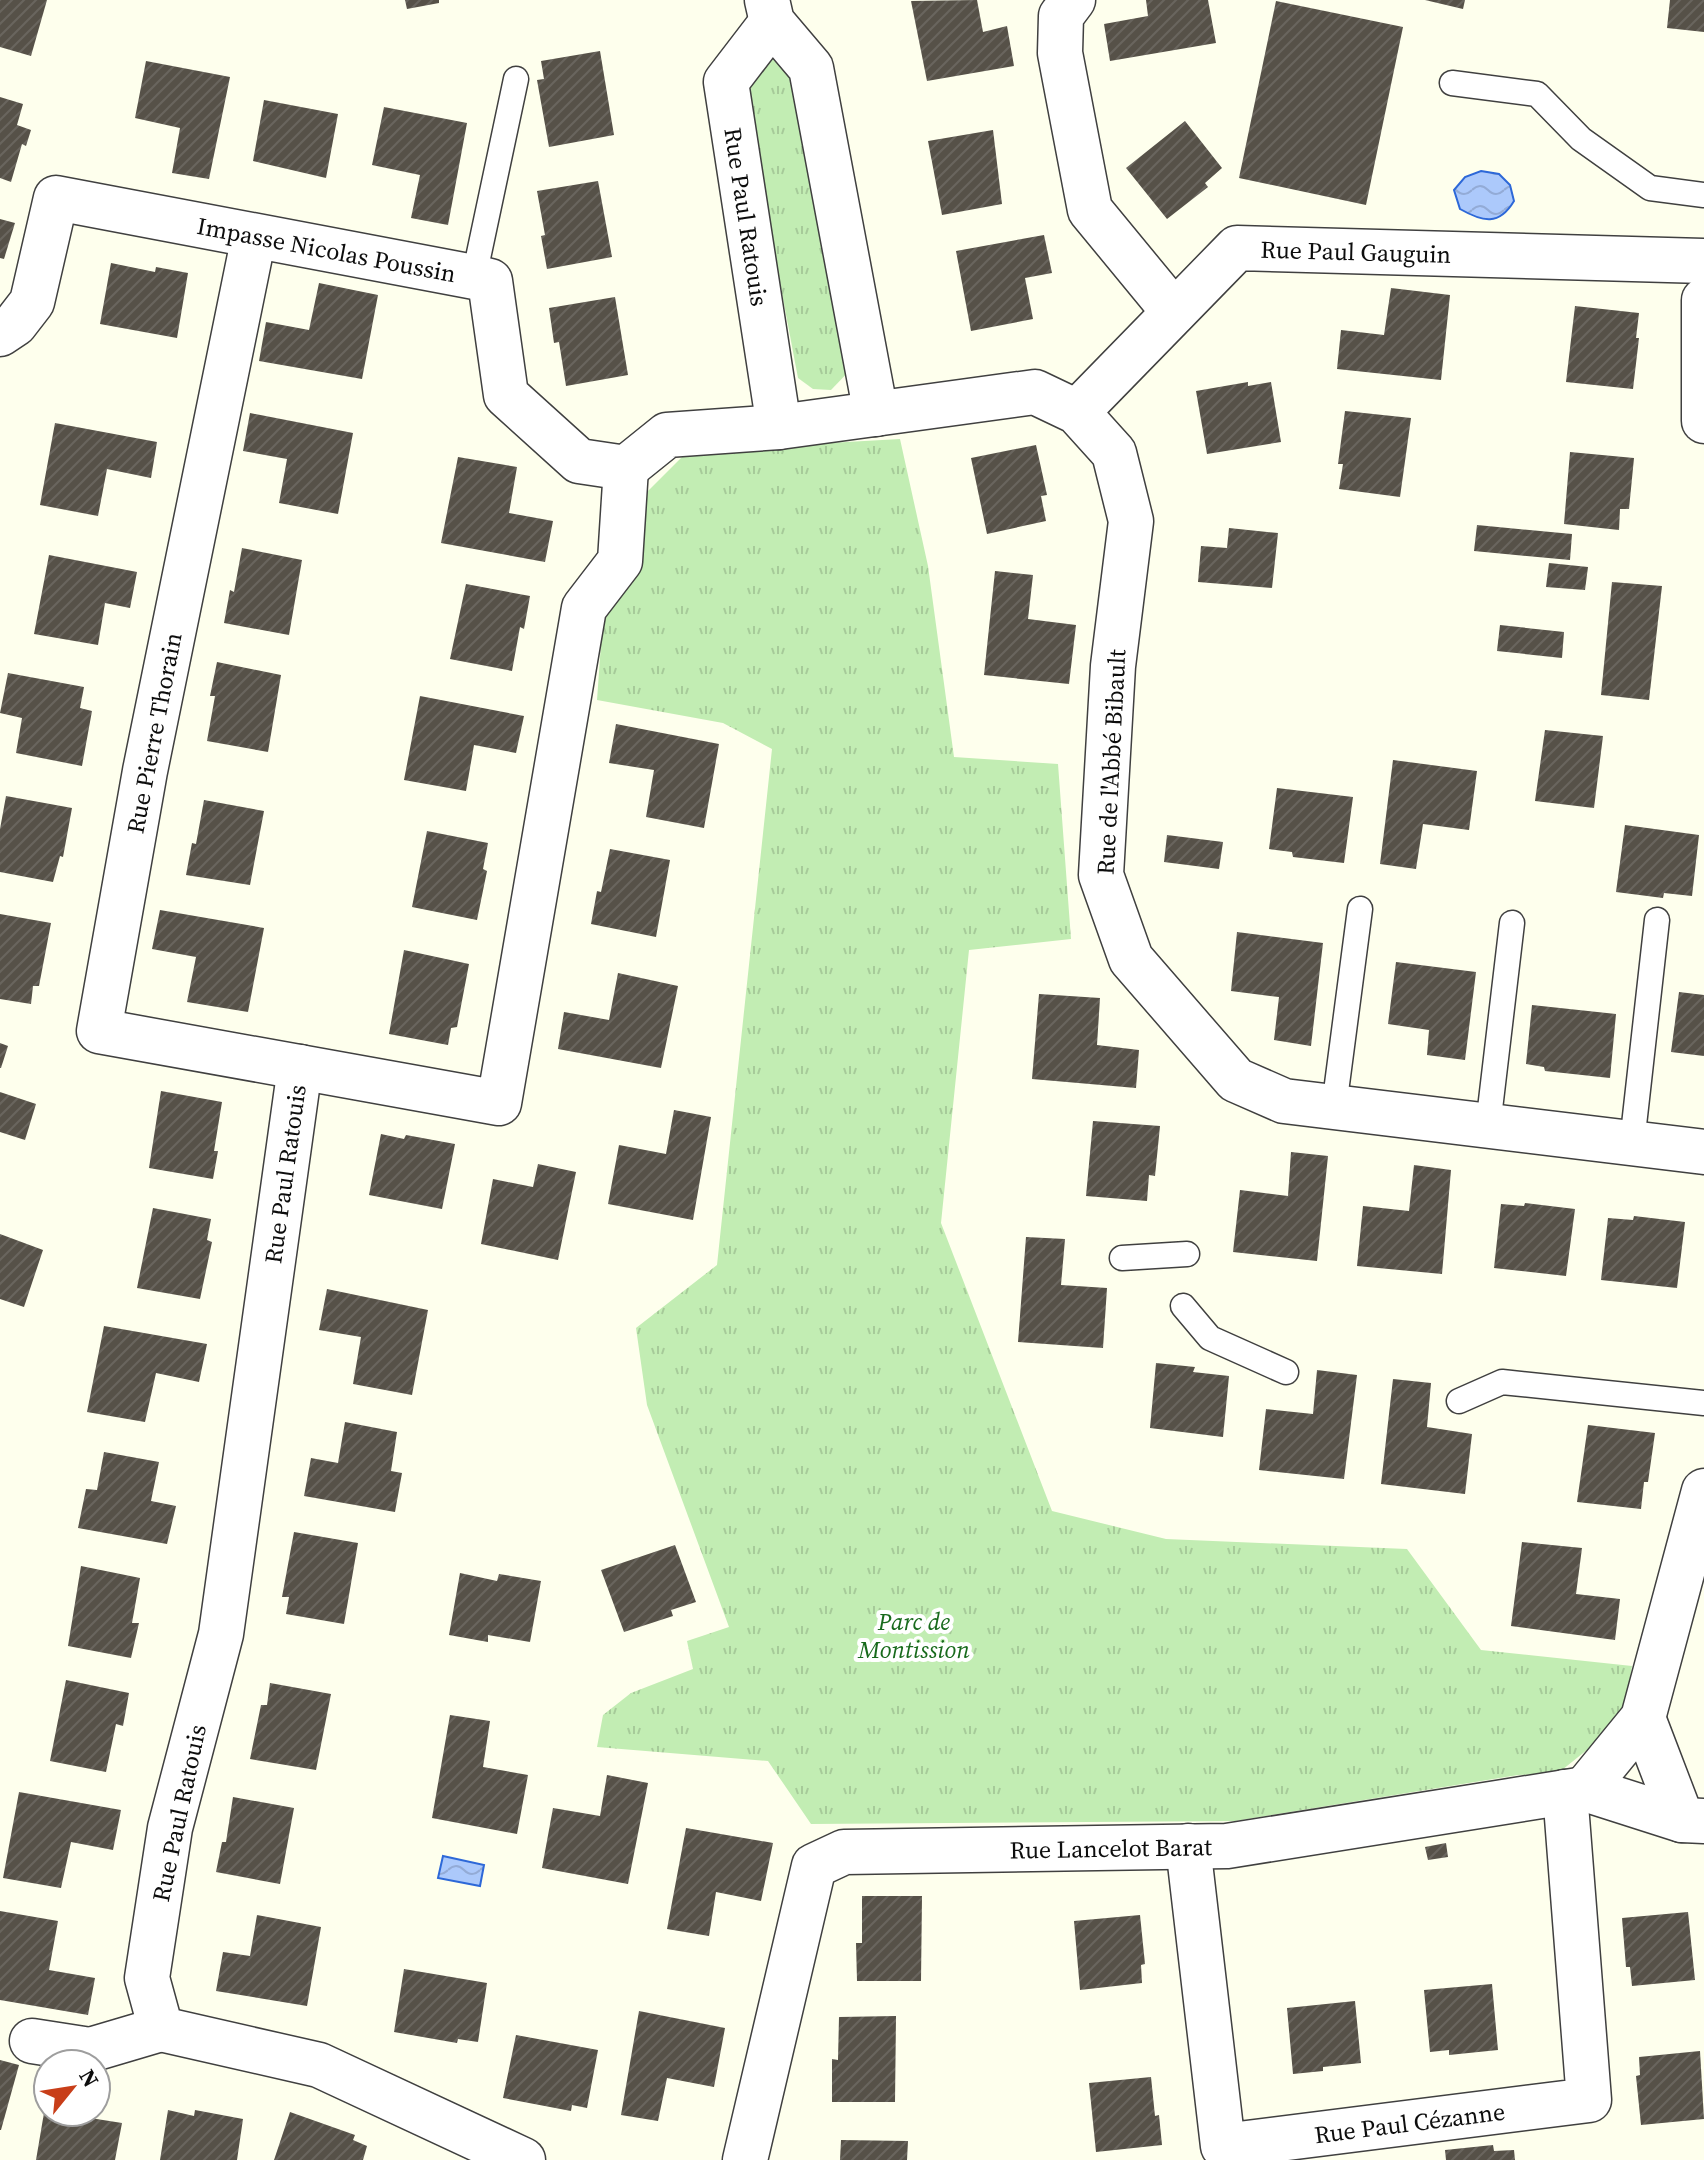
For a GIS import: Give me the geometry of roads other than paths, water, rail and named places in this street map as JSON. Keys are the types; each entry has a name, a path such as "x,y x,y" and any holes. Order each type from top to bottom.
{"street":[{"path":"1073,0 1061,16 1060,53 1090,210 1174,312"},
{"name":"Rue Paul Ratouis","path":"779,427 726,82 770,11 811,68 876,414"},
{"name":"Impasse Nicolas Poussin","path":"0,334 15,324 32,302 56,198 474,277 490,281 506,395 579,461 626,468"},
{"name":"Rue Pierre Thorain","path":"254,236 145,771 99,1031 300,1067"},
{"name":"Rue Paul Gauguin","path":"1077,412 1237,248 1704,261"},
{"path":"1704,300 1704,421"},
{"name":"Rue de l'Abbé Bibault","path":"626,468 667,435 779,427 1035,392 1077,412 1114,453 1131,521 1113,666 1101,875 1131,959 1236,1080 1284,1101 1704,1152"},
{"name":"Rue Paul Ratouis","path":"161,2029 147,1978 170,1828 221,1634 300,1067 499,1103 584,608 620,561 626,468"},
{"path":"1575,1791 1643,1718 1704,1491"},
{"path":"1643,1718 1693,1820"},
{"name":"Rue Lancelot Barat","path":"745,2160 814,1866 844,1852 1227,1846 1575,1791 1693,1820"},
{"name":"Rue Paul Cézanne","path":"1188,1846 1223,2146 1589,2100 1575,1791"},
{"path":"32,2041 90,2050 161,2029 319,2065 523,2160"}],"lane":[{"path":"474,277 516,79"},
{"path":"1452,83 1537,94 1581,139 1650,188 1704,195"},
{"path":"1334,1107 1360,909"},
{"path":"1632,1143 1657,920"},
{"path":"1488,1126 1512,923"},
{"path":"1122,1258 1187,1254"},
{"path":"1183,1306 1210,1338 1286,1372"},
{"path":"1459,1401 1502,1382 1704,1403"}],"water":[{"path":"1481,171 1499,174 1510,185 1514,201 1496,218 1483,219 1460,209 1454,190 1465,177"},
{"path":"443,1856 484,1865 480,1886 438,1878"}],"park label":[{"name":"Parc de Montission","path":"914,1635"}]}
